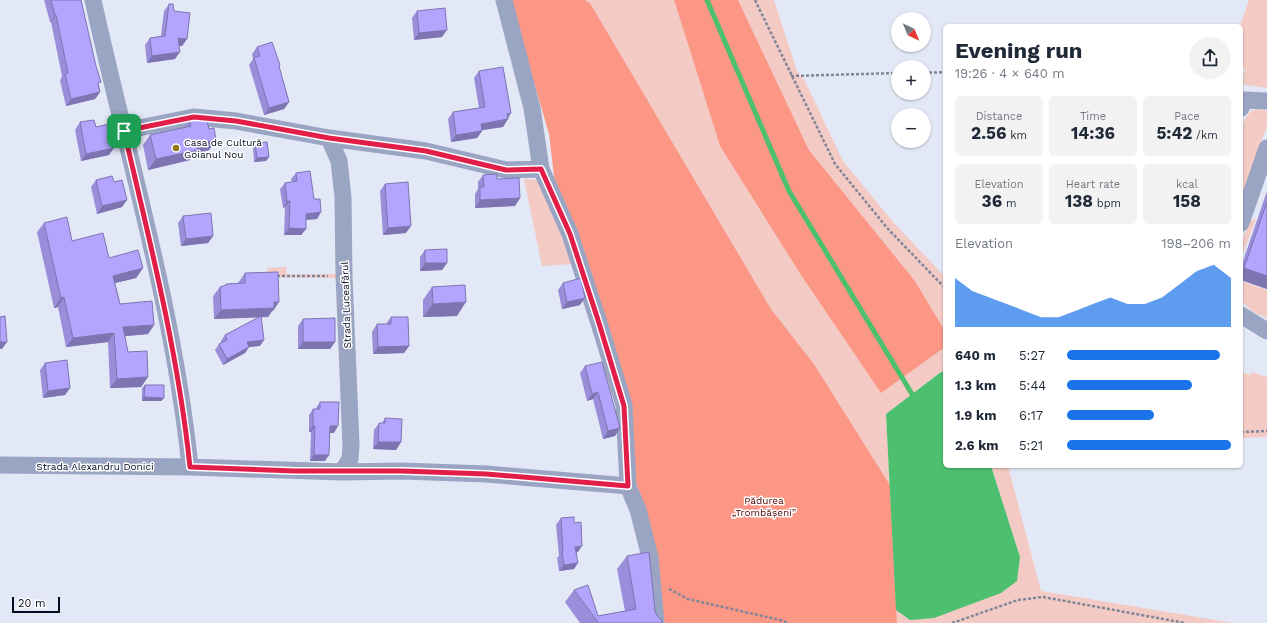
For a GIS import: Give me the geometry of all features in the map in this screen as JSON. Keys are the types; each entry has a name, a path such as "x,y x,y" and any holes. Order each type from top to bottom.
{"street":[{"path":"93,0 158,275 173,347 185,420 190,467 342,472 402,471 478,474 628,486"},
{"path":"504,0 532,108 541,169 570,234 624,406 628,486 644,529 650,557 656,623"},
{"path":"1243,103 1244,100 1267,100"},
{"path":"124,131 194,117 236,121 329,138 426,151 506,170 541,169"},
{"name":"Strada Luceafărul","path":"329,138 339,161 343,196 344,276 351,445 350,459 342,472"},
{"path":"1243,217 1267,148"},
{"path":"1243,316 1267,331"},
{"name":"Strada Alexandru Donici","path":"0,465 190,467"}],"path":[{"path":"755,0 835,164 888,229 943,286"},
{"path":"931,72 943,72"},
{"path":"791,76 891,73"},
{"path":"275,276 344,276"},
{"path":"1243,432 1267,431"},
{"path":"652,578 688,599 788,623"},
{"path":"952,623 1018,600 1043,597 1184,623"}],"shaded area":[{"path":"585,0 674,0 720,146 881,392 943,348 943,372 886,414 890,485 814,364 771,309 590,3"},
{"path":"738,0 774,0 797,71 805,81 843,161 893,222 943,275 943,328 915,281 809,150"},
{"path":"1249,0 1267,0 1267,88 1243,84 1245,69 1243,68 1243,24 1241,24"},
{"path":"1260,109 1267,112 1267,126 1243,192 1243,123 1248,114 1253,110"},
{"path":"524,179 541,180 573,264 542,266"},
{"path":"1253,219 1256,219 1243,254 1243,239"},
{"path":"286,267 287,275 339,274 336,278 268,277 267,268"},
{"path":"1243,282 1267,290 1267,318 1253,312 1243,302"},
{"path":"943,372 943,468 992,468 1020,557 1017,581 1001,593 934,618 910,620 896,610 886,414"},
{"path":"1251,372 1267,377 1267,437 1243,438 1243,373 1251,375"},
{"path":"992,468 1009,468 1041,591 1233,623 897,623 896,610 910,620 1020,557"}],"green space":[{"name":"Pădurea „Trombășeni”","path":"510,0 585,0 590,3 771,309 814,364 890,485 897,623 662,623 648,529 633,470 629,407 555,184 549,134"},
{"path":"674,0 738,0 809,150 915,281 943,328 943,348 881,393 801,275 720,146"}],"building":[{"path":"51,0 81,0 101,82 98,83 100,92 71,99 65,74 68,73 56,15"},
{"path":"169,4 173,4 174,11 190,13 187,39 178,38 180,52 152,56 150,38 165,36"},
{"path":"445,8 447,30 419,33 417,11"},
{"path":"272,42 280,65 279,66 289,102 269,108 254,58 260,56 257,47"},
{"path":"503,67 511,113 507,114 508,119 481,124 482,131 456,135 453,112 485,107 479,71"},
{"path":"206,117 209,129 214,128 216,140 197,144 198,150 156,159 150,135 191,126 189,120"},
{"path":"94,120 96,127 110,124 114,148 86,154 80,122"},
{"path":"267,142 269,157 257,158 255,143"},
{"path":"310,171 314,199 320,199 321,212 306,214 306,229 289,228 290,201 287,201 285,183 297,181 296,173"},
{"path":"497,174 497,179 519,178 520,198 480,200 480,187 484,187 483,175"},
{"path":"112,176 114,182 122,180 127,200 102,206 96,180"},
{"path":"408,182 411,226 388,228 385,184"},
{"path":"1267,202 1267,276 1244,268"},
{"path":"211,213 213,236 186,239 183,216"},
{"path":"67,217 72,241 103,233 109,258 138,250 143,268 113,276 120,304 152,301 154,325 123,327 128,352 147,351 148,377 117,379 114,333 73,338 64,297 61,298 44,223"},
{"path":"447,249 447,263 425,263 425,250"},
{"path":"278,272 279,302 274,302 274,308 221,310 220,287 226,284 245,283 245,273"},
{"path":"581,278 585,298 567,302 563,283"},
{"path":"465,285 466,302 433,304 432,287"},
{"path":"5,316 7,342 0,342 0,317"},
{"path":"261,316 264,340 247,342 249,347 227,359 219,344 227,340 225,335"},
{"path":"391,317 408,317 409,346 378,347 377,324 391,324"},
{"path":"335,318 335,342 303,342 303,319"},
{"path":"67,360 70,388 48,391 45,363"},
{"path":"602,362 620,428 608,431 598,392 592,394 585,366"},
{"path":"145,385 164,385 164,398 144,397"},
{"path":"320,402 339,402 338,426 330,426 329,455 314,455 315,426 313,426 313,409 320,409"},
{"path":"385,418 402,419 401,442 378,442 379,423 385,423"},
{"path":"574,517 574,523 581,522 582,546 575,547 578,563 564,565 561,518"},
{"path":"649,552 655,611 662,623 599,623 574,590 588,585 598,616 636,609 627,556"}],"waterway":[{"path":"707,0 789,191 915,399"}],"place":[{"name":"Casa de Cultură Goianul Nou","path":"176,148"}],"route":[{"path":"194,117 236,121 329,138 426,151 506,170 541,169 570,234 624,406 628,486 486,474 402,471 295,471 190,467 185,420 173,347 158,275 124,131 194,117"}]}
